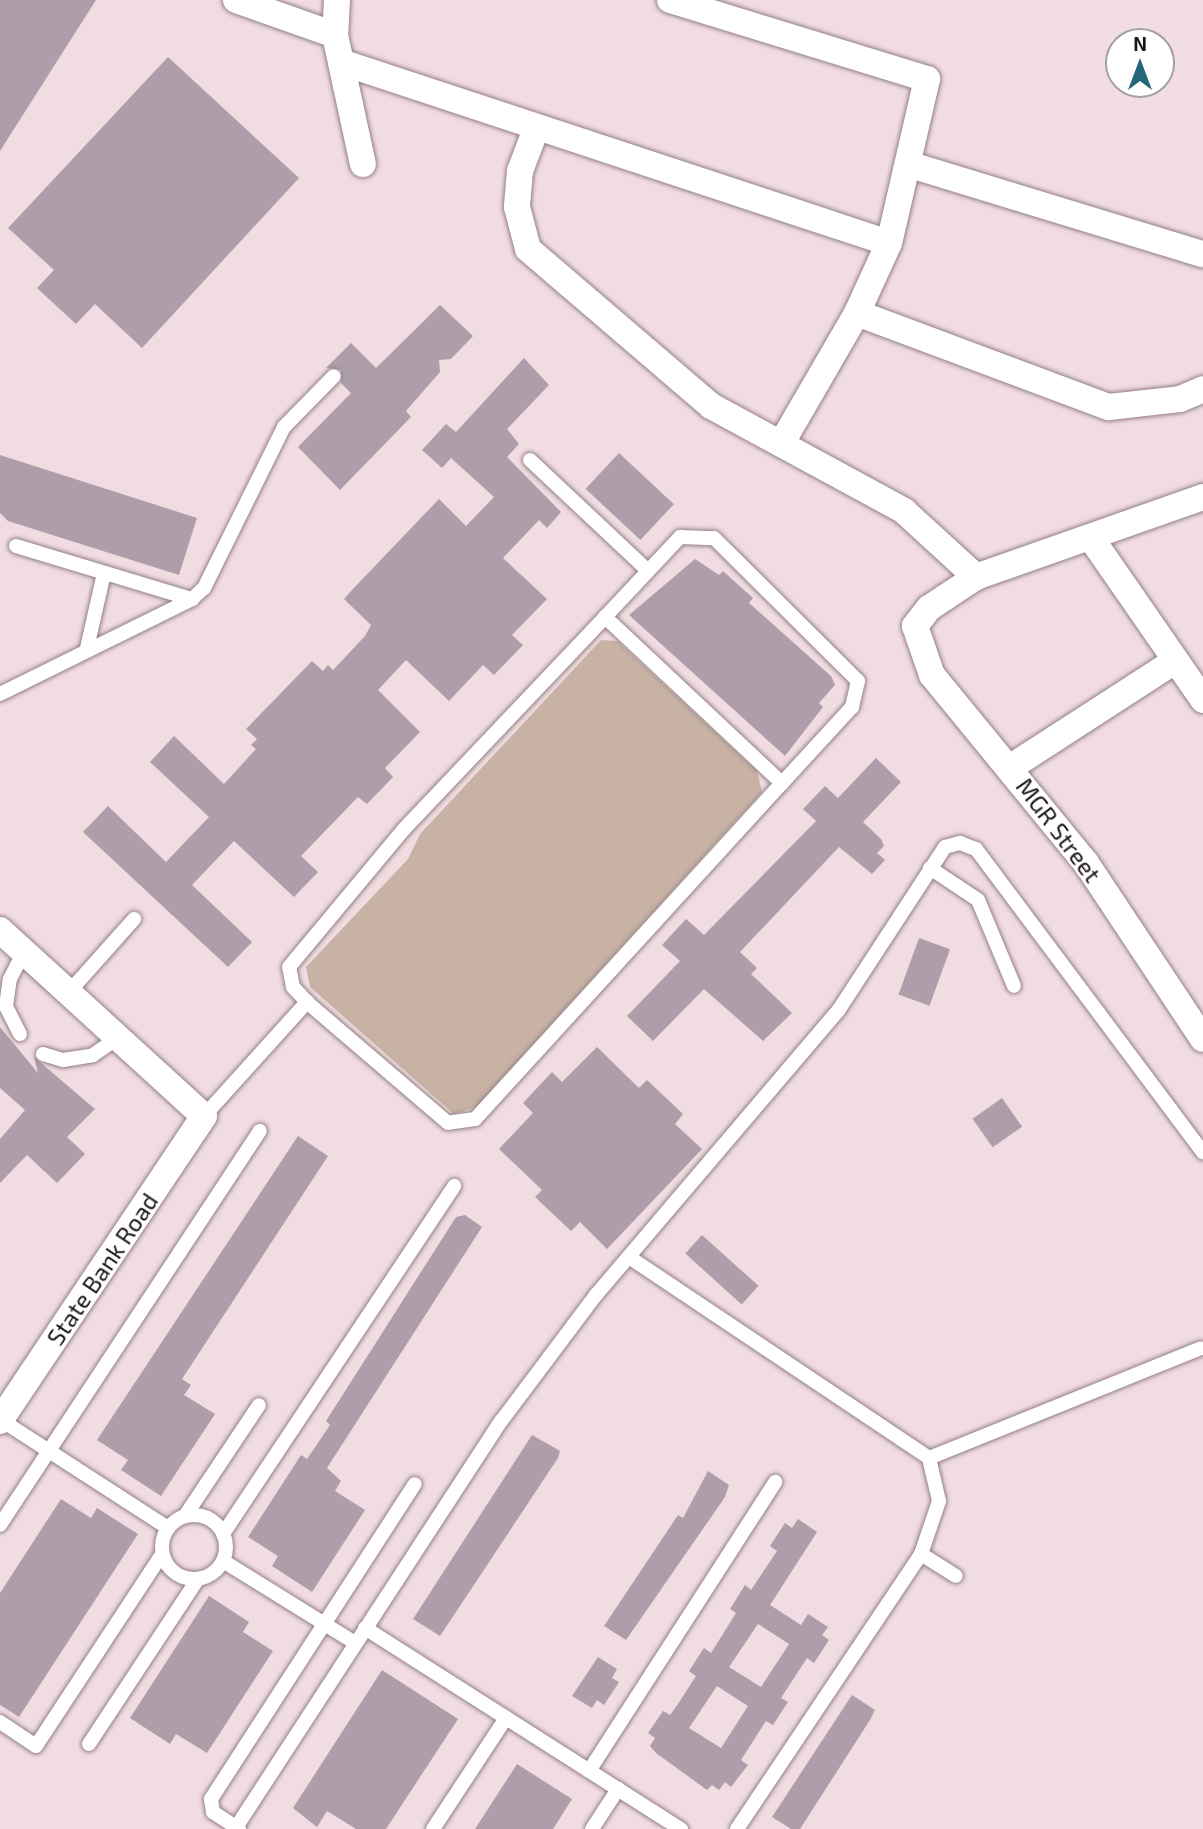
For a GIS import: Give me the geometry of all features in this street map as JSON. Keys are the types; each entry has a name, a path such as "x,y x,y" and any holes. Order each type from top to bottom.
{"street":[{"path":"236,0 335,35"},
{"path":"337,0 335,35 363,164"},
{"path":"670,0 928,79 911,165 889,243 857,313 781,444"},
{"path":"341,62 536,129 889,243"},
{"path":"536,129 520,171 517,207 528,249 711,406 924,524 976,577 1203,497"},
{"path":"911,165 1203,254"},
{"path":"857,313 1109,407 1180,399 1203,389"},
{"path":"1091,538 1172,662 1203,700"},
{"name":"MGR Street","path":"976,577 929,608 915,626 932,675 1011,767 1086,863 1199,1023"},
{"path":"1011,767 1172,662"},
{"path":"0,930 204,1116"},
{"name":"State Bank Road","path":"1,1420 204,1116"}],"lane":[{"path":"0,694 87,648 192,600 204,588 284,427 334,376"},
{"path":"530,460 647,570"},
{"path":"680,537 714,538 854,672 858,698 475,1119 456,1124 440,1119 307,1002 289,977 293,956 404,829 605,617 680,537"},
{"path":"16,546 192,600"},
{"path":"87,648 104,573"},
{"path":"605,617 782,783"},
{"path":"415,1484 211,1798 213,1812 237,1828 502,1420 629,1257 838,1011 945,847 960,843 976,849 1135,1054 1203,1152"},
{"path":"930,868 978,900 1014,986"},
{"path":"69,992 134,919"},
{"path":"20,1034 6,1006 10,979 24,952"},
{"path":"204,1116 307,1002"},
{"path":"43,1054 63,1060 93,1055 119,1037"},
{"path":"0,1525 260,1131"},
{"path":"223,1561 223,1534 454,1186"},
{"path":"629,1257 929,1458 939,1501 921,1554 737,1829"},
{"path":"929,1458 1201,1348"},
{"path":"0,1722 36,1746 162,1554 168,1528 185,1516 259,1405"},
{"path":"1,1420 168,1528"},
{"path":"589,1771 775,1482"},
{"path":"185,1516 203,1516 223,1534"},
{"path":"162,1554 171,1571 197,1580"},
{"path":"921,1554 956,1576"},
{"path":"223,1561 355,1643"},
{"path":"89,1744 197,1580 223,1561"},
{"path":"365,1628 681,1829"},
{"path":"433,1829 506,1718"},
{"path":"592,1829 618,1789"}],"shaded area":[{"path":"601,640 617,641 757,771 762,792 476,1107 454,1114 310,987 306,967 408,859 420,834"}],"building":[{"path":"0,0 96,0 0,151"},
{"path":"168,57 299,178 142,348 95,304 76,324 37,288 54,270 8,228"},
{"path":"440,305 473,336 451,359 439,360 440,372 406,411 411,417 340,490 298,447 351,393 341,383 341,370 326,368 351,343 376,368"},
{"path":"524,358 549,385 507,429 519,444 507,457 561,512 547,528 539,520 503,558 547,599 512,635 523,645 494,675 483,665 449,701 406,660 378,690 420,732 385,768 393,777 367,804 358,797 301,856 318,872 294,897 234,841 192,885 252,942 228,967 83,832 108,806 166,862 209,817 150,762 174,736 224,784 256,749 251,745 257,739 246,729 312,661 323,671 328,665 333,670 365,636 371,625 344,599 352,590 439,499 466,526 494,497 451,458 442,468 422,450 446,424 456,432"},
{"path":"619,453 674,504 640,540 586,489"},
{"path":"0,455 197,518 179,575 8,521 0,513"},
{"path":"695,559 719,575 723,571 753,598 749,603 831,676 835,685 819,703 823,707 785,756 629,615"},
{"path":"876,758 901,782 863,822 881,839 884,846 877,853 885,860 872,874 839,847 740,952 757,968 751,974 792,1013 763,1041 704,989 653,1041 627,1016 680,961 662,945 686,919 704,935 816,821 803,809 825,786 838,798"},
{"path":"919,938 950,949 929,1006 898,994"},
{"path":"0,1027 38,1073 34,1057 95,1109 67,1137 85,1154 57,1183 27,1155 0,1183 0,1139 25,1110 0,1088"},
{"path":"597,1047 639,1088 647,1080 683,1114 675,1124 702,1149 607,1249 580,1222 571,1231 535,1197 542,1190 499,1149 533,1113 523,1103 552,1072 562,1082"},
{"path":"1002,1098 1022,1127 993,1147 973,1119"},
{"path":"298,1136 328,1156 182,1379 191,1385 184,1395 215,1414 161,1496 121,1470 128,1460 97,1440"},
{"path":"465,1215 482,1227 327,1468 341,1481 335,1491 365,1510 312,1592 272,1566 278,1556 248,1537 301,1455 307,1459 330,1425 326,1421 456,1217"},
{"path":"702,1235 758,1286 742,1304 685,1254"},
{"path":"532,1435 560,1451 558,1458 440,1636 413,1619"},
{"path":"708,1471 729,1485 725,1497 626,1640 604,1626 678,1515 683,1518"},
{"path":"61,1499 91,1518 97,1508 138,1534 19,1717 0,1705 0,1593"},
{"path":"798,1519 817,1532 770,1605 801,1625 808,1614 828,1627 822,1635 829,1640 814,1663 807,1658 781,1698 788,1702 773,1725 766,1721 741,1760 748,1765 731,1787 725,1782 719,1790 712,1785 707,1790 656,1753 650,1746 655,1738 648,1733 663,1711 670,1715 676,1707 696,1676 689,1671 704,1648 711,1653 736,1613 730,1609 745,1585 751,1590 777,1551 770,1546 785,1523 792,1528","holes":["758,1624 789,1644 761,1687 729,1667","717,1686 748,1706 721,1748 689,1728"]},
{"path":"209,1596 249,1622 243,1632 273,1651 207,1753 176,1734 170,1744 130,1718"},
{"path":"598,1657 617,1669 612,1678 619,1682 604,1705 597,1700 592,1708 572,1696"},
{"path":"382,1670 458,1719 386,1829 356,1829 327,1811 317,1827 293,1808"},
{"path":"852,1695 875,1710 800,1829 791,1829 772,1817"},
{"path":"517,1764 572,1799 553,1829 475,1829"}]}
